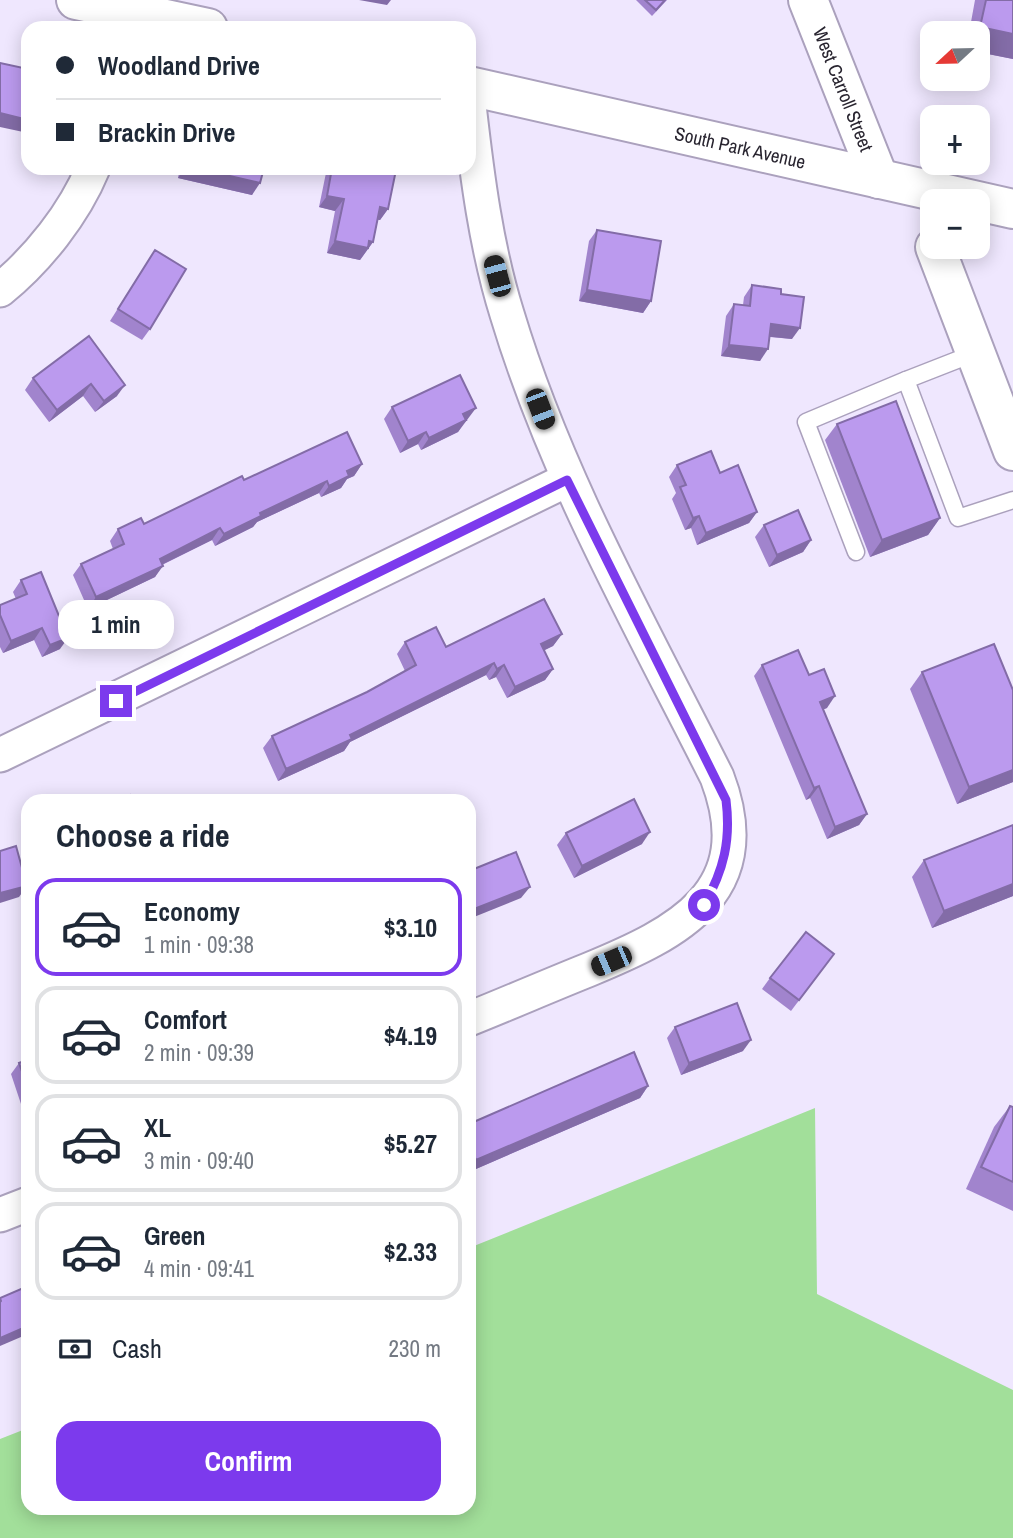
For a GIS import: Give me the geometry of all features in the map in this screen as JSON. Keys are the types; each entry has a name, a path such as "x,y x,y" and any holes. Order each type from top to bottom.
{"street":[{"path":"76,0 141,21"},
{"name":"West Carroll Street","path":"808,0 896,183 920,221"},
{"name":"South Park Avenue","path":"476,88 1013,209"},
{"path":"476,151 492,257 507,314 567,480 717,777 727,813 727,853 717,882 704,905 672,931 635,951 476,1016"},
{"path":"0,290 35,256 62,222 89,175"},
{"path":"940,259 1013,451"},
{"path":"0,755 567,480"},
{"path":"0,1215 21,1206"}],"lane":[{"path":"856,552 806,422 975,353"},
{"path":"906,380 958,518 1013,500"}],"green space":[{"path":"815,1108 817,1294 1013,1390 1013,1538 0,1538 0,1439 21,1431 21,1515 476,1515 476,1245"}],"building":[{"path":"645,0 665,0 656,10"},
{"path":"986,0 1013,0 1013,34 990,29 990,21 981,21"},
{"path":"0,63 21,68 21,118 0,113"},
{"path":"225,175 262,175 260,183"},
{"path":"331,175 395,175 388,209 380,207 373,242 369,241 368,248 335,241 344,199 327,196"},
{"path":"597,230 661,241 651,301 587,290"},
{"path":"155,250 186,269 150,329 118,309"},
{"path":"752,285 781,289 781,294 804,297 800,328 771,324 768,349 729,345 734,304 750,306"},
{"path":"89,336 125,385 104,401 91,384 57,410 33,378"},
{"path":"460,375 476,408 463,414 466,420 429,438 426,432 408,441 392,407"},
{"path":"896,401 940,518 882,540 837,424"},
{"path":"347,432 362,464 347,471 349,476 329,486 327,481 260,513 261,516 224,534 220,528 160,559 163,566 96,597 81,564 124,544 118,529 141,518 144,524 242,476 244,480"},
{"path":"711,451 720,473 738,465 757,512 706,533 699,516 693,518 680,487 686,485 677,465"},
{"path":"798,510 811,540 777,555 764,525"},
{"path":"41,572 68,638 50,645 42,628 11,641 0,615 0,605 27,594 21,580"},
{"path":"544,599 562,634 541,644 553,669 515,687 504,665 497,669 494,663 350,735 352,739 286,769 272,736 367,692 416,665 405,642 436,627 446,647"},
{"path":"994,644 1013,690 1013,770 969,787 922,672"},
{"path":"798,650 809,675 824,669 835,696 820,702 867,814 835,827 819,786 814,788 762,665"},
{"path":"634,799 650,832 582,866 566,833"},
{"path":"1013,825 1013,884 944,911 924,860"},
{"path":"16,846 21,864 21,888 0,893 0,851"},
{"path":"516,852 530,887 476,908 476,868"},
{"path":"806,932 834,954 799,1000 770,978"},
{"path":"737,1003 751,1040 689,1063 675,1027"},
{"path":"634,1052 648,1086 476,1160 476,1121"},
{"path":"1010,1106 1013,1107 1013,1182 981,1167"},
{"path":"21,1289 21,1329 0,1338 1,1301 0,1298"}],"route":[{"path":"116,701 567,480 717,777 726,800 729,825 727,853 717,882 704,905"}]}
